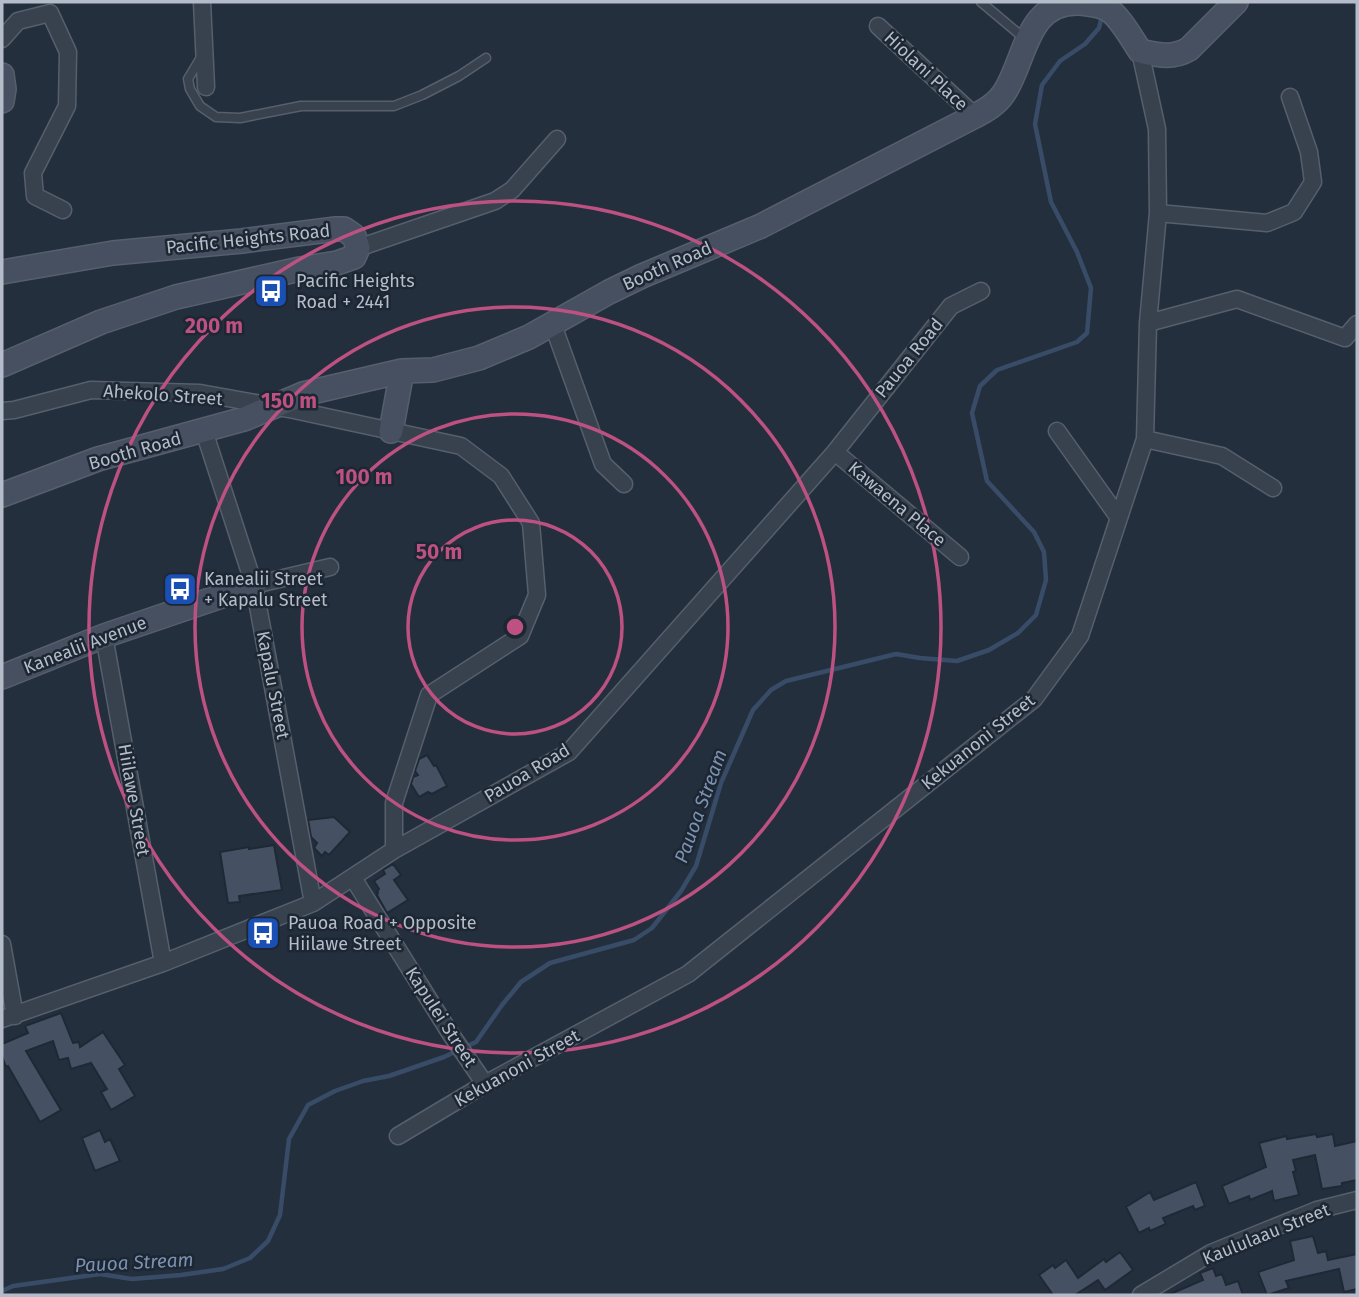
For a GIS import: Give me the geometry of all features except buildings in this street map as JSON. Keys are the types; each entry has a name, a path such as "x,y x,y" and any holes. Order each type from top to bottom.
{"street":[{"path":"202,2 206,87"},
{"path":"1140,51 1168,57 1180,54 1207,33 1236,2"},
{"name":"Booth Road","path":"2,495 98,459 244,419 303,394 402,371 433,370 479,358 529,337 642,276 761,226 993,105 1003,95 1012,79 1042,8 1082,3 1108,9 1140,51"},
{"path":"2,39 18,20 50,13 68,52 67,106 33,173 35,196 64,210"},
{"name":"Hiolani Place","path":"878,26 975,116"},
{"name":"Kekuanoni Street","path":"398,1136 485,1084 688,974 1034,699 1080,636 1145,439 1149,323 1158,213 1157,129 1140,51"},
{"path":"2,75 2,102"},
{"path":"1158,213 1267,223 1294,212 1313,182 1309,152 1290,97"},
{"path":"358,248 495,201 512,190 557,139"},
{"name":"Pacific Heights Road","path":"2,272 113,253 242,241 330,229 344,229 349,232 354,236 358,248 354,257 337,263 176,297 101,322 2,366"},
{"name":"Pauoa Road","path":"8,1018 163,963 313,903 394,850 569,752 835,452 951,306 981,291"},
{"path":"1149,323 1237,299 1345,338 1357,324"},
{"path":"553,325 603,464 624,484"},
{"path":"391,431 402,371"},
{"name":"Ahekolo Street","path":"2,411 91,390 200,393 461,446 501,476 531,523 537,595 520,636 429,695 394,803 394,850"},
{"name":"Kapalu Street","path":"204,431 254,585 313,903"},
{"path":"1057,431 1119,518"},
{"path":"1145,439 1222,456 1273,488"},
{"name":"Kawaena Place","path":"835,452 960,557"},
{"name":"Kanealii Avenue","path":"2,677 104,636 254,585 330,567"},
{"name":"Hiilawe Street","path":"104,636 163,963"},
{"name":"Kapulei Street","path":"353,878 485,1084"},
{"path":"2,944 8,1018"},
{"name":"Kaululaau Street","path":"1141,1295 1212,1253 1317,1210 1357,1200"}],"lane":[{"path":"981,2 1027,41"},
{"path":"205,51 188,79 190,89 200,106 216,117 240,118 300,106 394,106 459,76 486,58"}],"waterway":[{"name":"Pauoa Stream","path":"465,1047 476,1042 521,982 550,963 634,940 652,928 681,891 696,866 721,783 753,710 771,690 786,681 896,654 957,661 989,650 1018,633 1036,615 1046,580 1044,552 1034,532 987,481 972,413 980,386 997,370 1077,342 1087,333 1091,288 1077,252 1051,202 1035,124 1042,85 1060,61 1085,44 1099,28 1102,16"},
{"name":"Pauoa Stream","path":"2,1291 13,1286 100,1274 132,1279 181,1275 223,1269 250,1258 268,1241 280,1215 289,1139 308,1105 335,1091 363,1081 389,1076 457,1051"}],"place":[{"name":"Pacific Heights Road + 2441","path":"271,291"},
{"name":"Kanealii Street + Kapalu Street","path":"180,589"},
{"name":"Pauoa Road + Opposite Hiilawe Street","path":"263,933"}]}
